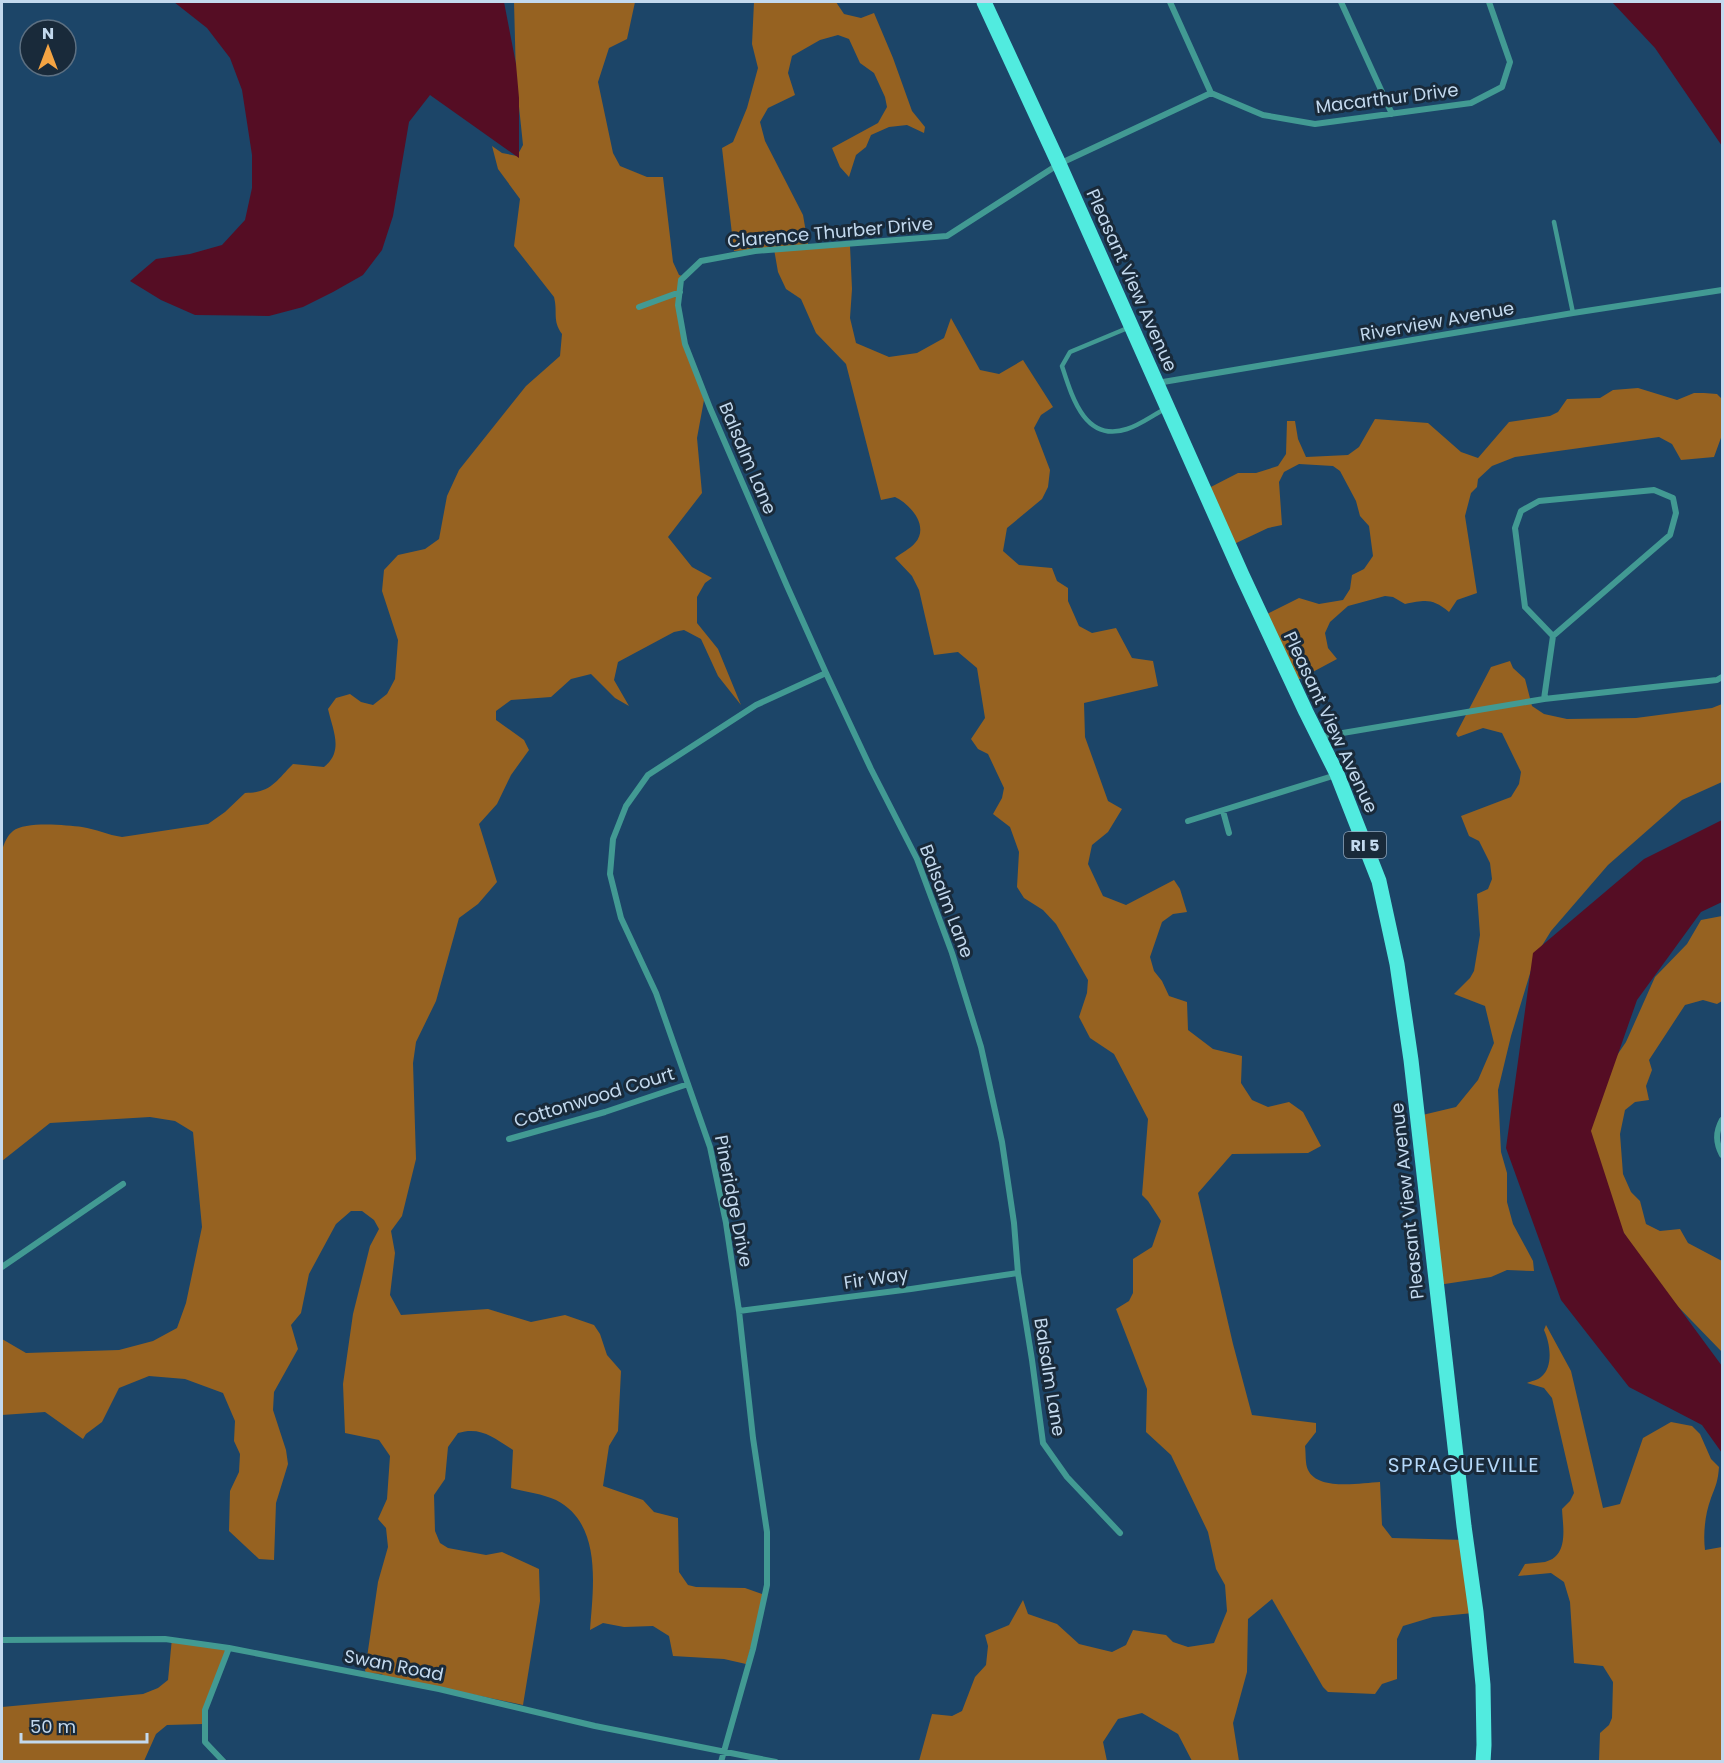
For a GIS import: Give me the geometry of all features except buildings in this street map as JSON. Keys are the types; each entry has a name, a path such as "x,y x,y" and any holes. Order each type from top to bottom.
{"main road":[{"name":"Pleasant View Avenue","path":"984,2 1059,164 1242,575 1337,774 1380,881 1397,964 1411,1060 1462,1516 1476,1612 1483,1685 1483,1761"}],"street":[{"path":"1059,164 1211,93 1170,2"},
{"path":"1341,2 1392,114"},
{"name":"Macarthur Drive","path":"1211,93 1263,115 1315,124 1471,103 1502,87 1510,62 1489,2"},
{"name":"Clarence Thurber Drive","path":"680,292 681,280 701,261 755,251 947,236 1059,164"},
{"name":"Riverview Avenue","path":"1156,383 1722,290"},
{"path":"639,307 680,292"},
{"name":"Balsalm Lane","path":"680,292 678,304 685,344 710,408 826,674 917,859 952,953 981,1047 1002,1142 1014,1223 1018,1273 1043,1443 1067,1477 1119,1533"},
{"path":"1544,699 1553,636 1670,535 1676,513 1673,498 1654,490 1539,501 1521,511 1515,528 1525,607 1553,636"},
{"name":"Pineridge Drive","path":"721,1761 753,1649 767,1585 767,1532 726,1223 710,1147 656,993 621,918 610,874 613,839 626,806 648,775 756,705 826,674"},
{"path":"1318,737 1544,699 1717,680 1722,677"},
{"path":"1188,821 1337,774"},
{"path":"1223,811 1229,833"},
{"name":"Cottonwood Court","path":"509,1139 605,1112 688,1084"},
{"path":"1722,1120 1717,1136 1722,1155"},
{"path":"2,1267 123,1184"},
{"name":"Fir Way","path":"739,1311 1018,1273"},
{"name":"Swan Road","path":"2,1640 165,1639 229,1648 439,1689 595,1726 776,1761"},
{"path":"224,1761 205,1742 205,1710 229,1648"}],"lane":[{"path":"1554,222 1573,313"},
{"path":"1131,327 1070,351 1062,366 1071,395 1090,424 1105,432 1127,429 1167,408"}],"shaded area":[{"path":"174,2 504,2 516,64 519,98 519,158 430,95 409,122 393,216 382,250 363,275 303,307 269,316 195,315 161,300 130,281 156,259 190,254 222,245 245,220 252,188 252,155 242,90 230,58 207,28"},
{"path":"514,2 635,2 627,39 609,48 598,82 613,153 620,166 647,177 663,177 673,262 679,275 682,276 680,312 685,342 704,400 697,438 702,493 668,537 692,567 712,578 705,583 697,597 697,623 718,649 741,705 718,676 701,639 684,630 674,632 618,662 614,680 629,706 615,698 591,674 571,679 551,697 511,700 496,711 496,720 524,740 529,750 511,775 497,804 479,824 497,882 478,904 459,918 436,1001 416,1042 413,1063 416,1159 402,1216 391,1231 395,1253 390,1295 401,1315 488,1309 531,1322 565,1315 594,1325 600,1334 607,1355 621,1371 618,1431 609,1446 603,1486 643,1500 654,1512 678,1518 679,1572 688,1585 745,1588 762,1594 763,1607 746,1664 724,1659 673,1656 669,1636 653,1626 624,1627 603,1623 590,1630 593,1595 592,1558 582,1525 571,1511 556,1500 511,1488 513,1450 480,1432 458,1433 448,1447 445,1479 434,1495 435,1531 440,1543 448,1548 486,1555 502,1552 539,1569 540,1601 523,1705 365,1671 378,1582 388,1547 386,1528 378,1519 387,1499 390,1456 379,1440 345,1433 343,1384 353,1314 370,1246 379,1229 374,1220 362,1211 351,1211 336,1224 309,1274 301,1313 291,1325 298,1349 274,1392 273,1410 286,1450 288,1464 276,1503 274,1560 259,1559 229,1531 230,1491 239,1472 240,1454 234,1441 235,1421 223,1393 185,1379 149,1376 119,1388 102,1422 83,1439 45,1412 2,1415 2,1339 26,1353 119,1350 153,1341 177,1328 186,1303 202,1227 193,1132 175,1121 150,1117 50,1123 2,1161 2,851 4,845 7,837 13,831 36,825 82,827 122,837 208,824 245,793 261,791 272,785 293,764 324,767 334,754 335,740 328,709 336,698 350,694 361,702 373,705 387,694 395,679 398,640 382,591 384,570 398,555 425,549 439,539 447,496 459,470 526,386 560,356 562,334 556,320 554,297 514,246 520,199 498,169 492,146 502,153 517,156 523,145 516,78"},
{"path":"754,2 836,2 844,14 861,18 874,13 912,111 925,127 924,133 907,125 889,127 871,135 866,147 856,155 849,177 840,167 832,148 878,123 887,107 874,73 860,63 849,39 838,35 820,40 792,56 788,73 795,95 768,108 760,122 765,141 803,215 808,244 850,246 852,289 850,318 856,343 889,357 917,353 944,338 951,318 980,370 999,374 1023,360 1053,407 1041,415 1034,428 1050,470 1048,487 1042,499 1007,528 1003,551 1019,565 1052,568 1057,581 1068,588 1068,601 1079,626 1092,633 1116,628 1132,658 1153,661 1158,686 1084,703 1085,737 1108,801 1122,809 1108,832 1092,845 1088,864 1103,896 1126,905 1174,880 1180,889 1187,912 1173,914 1162,922 1150,957 1154,971 1169,996 1187,1002 1188,1030 1213,1049 1242,1056 1241,1083 1252,1100 1268,1107 1289,1102 1303,1112 1321,1146 1308,1153 1232,1154 1198,1193 1252,1415 1316,1423 1316,1432 1305,1446 1308,1470 1313,1477 1330,1483 1380,1482 1382,1525 1392,1538 1466,1540 1473,1613 1433,1617 1403,1626 1397,1639 1397,1679 1382,1684 1375,1694 1328,1692 1272,1599 1248,1619 1247,1672 1233,1723 1239,1761 1192,1761 1178,1734 1142,1713 1118,1719 1103,1742 1107,1761 919,1761 932,1714 952,1716 962,1711 975,1677 986,1665 988,1646 985,1635 1009,1625 1023,1600 1028,1614 1057,1624 1079,1644 1112,1652 1126,1645 1133,1630 1166,1635 1173,1642 1188,1647 1214,1643 1227,1611 1225,1585 1216,1569 1208,1532 1171,1455 1146,1432 1147,1389 1116,1309 1129,1301 1133,1293 1133,1259 1152,1247 1161,1221 1142,1195 1148,1119 1114,1054 1090,1038 1079,1017 1087,993 1088,980 1056,924 1043,910 1024,898 1017,887 1019,852 1010,827 993,814 1002,798 1004,788 988,754 978,749 971,739 985,718 977,668 958,652 934,655 919,590 912,576 895,558 915,543 919,536 919,523 912,510 901,500 895,497 881,500 846,364 816,333 801,299 786,289 778,272 774,249 734,251 722,148 733,142 747,108 758,68 752,44"},
{"path":"1612,2 1722,2 1722,146 1655,48"},
{"path":"1638,388 1677,400 1694,393 1717,394 1722,399 1722,435 1714,457 1681,460 1672,444 1659,437 1515,457 1492,466 1478,479 1477,487 1471,493 1465,516 1477,593 1457,600 1449,612 1433,602 1405,604 1393,597 1385,596 1348,606 1330,622 1325,633 1328,648 1337,659 1294,682 1263,616 1299,598 1319,604 1343,600 1350,589 1352,575 1364,569 1373,556 1369,526 1360,516 1356,501 1340,471 1333,466 1299,464 1284,472 1279,482 1282,525 1268,528 1232,545 1205,490 1238,473 1256,473 1278,466 1286,454 1287,421 1295,421 1298,439 1306,457 1348,455 1359,447 1375,419 1428,423 1461,452 1478,458 1509,422 1550,416 1558,412 1567,399 1600,398 1613,390"},
{"path":"1510,661 1513,668 1525,679 1532,706 1544,714 1567,719 1636,718 1712,708 1722,704 1722,782 1682,800 1608,865 1551,931 1535,957 1511,1036 1498,1090 1501,1152 1507,1173 1507,1202 1513,1224 1533,1261 1534,1271 1507,1270 1491,1277 1438,1285 1414,1117 1456,1107 1478,1080 1494,1043 1485,1006 1454,994 1474,971 1480,935 1477,894 1488,889 1492,879 1490,863 1479,841 1469,836 1461,816 1511,797 1519,784 1521,772 1502,733 1483,728 1458,737 1456,734 1491,667"},
{"path":"1722,820 1722,902 1701,912 1637,1000 1591,1131 1624,1233 1722,1366 1722,1453 1702,1425 1629,1387 1561,1300 1506,1148 1533,953 1644,859"},
{"path":"1722,916 1722,1001 1717,1004 1703,1000 1685,1005 1649,1060 1652,1070 1646,1086 1649,1100 1635,1102 1625,1110 1620,1134 1623,1174 1631,1192 1640,1201 1646,1224 1660,1231 1680,1229 1688,1243 1722,1261 1722,1352 1659,1287 1607,1207 1586,1127 1611,1064 1626,1042 1655,977 1687,944 1701,920"},
{"path":"1546,1325 1571,1371 1603,1508 1620,1504 1643,1438 1671,1422 1692,1426 1700,1434 1711,1459 1719,1467 1707,1511 1704,1537 1705,1550 1722,1547 1722,1761 1599,1761 1600,1733 1609,1725 1612,1718 1613,1682 1603,1666 1574,1663 1570,1602 1564,1582 1551,1573 1518,1576 1525,1564 1545,1562 1558,1554 1563,1540 1562,1509 1574,1493 1552,1398 1544,1388 1527,1383 1540,1378 1548,1367 1550,1355 1544,1330"},
{"path":"172,1638 227,1646 203,1724 167,1725 156,1734 144,1761 2,1762 2,1707 143,1694 158,1688 168,1680"}],"district":[{"name":"SPRAGUEVILLE","path":"1464,1465"}]}
